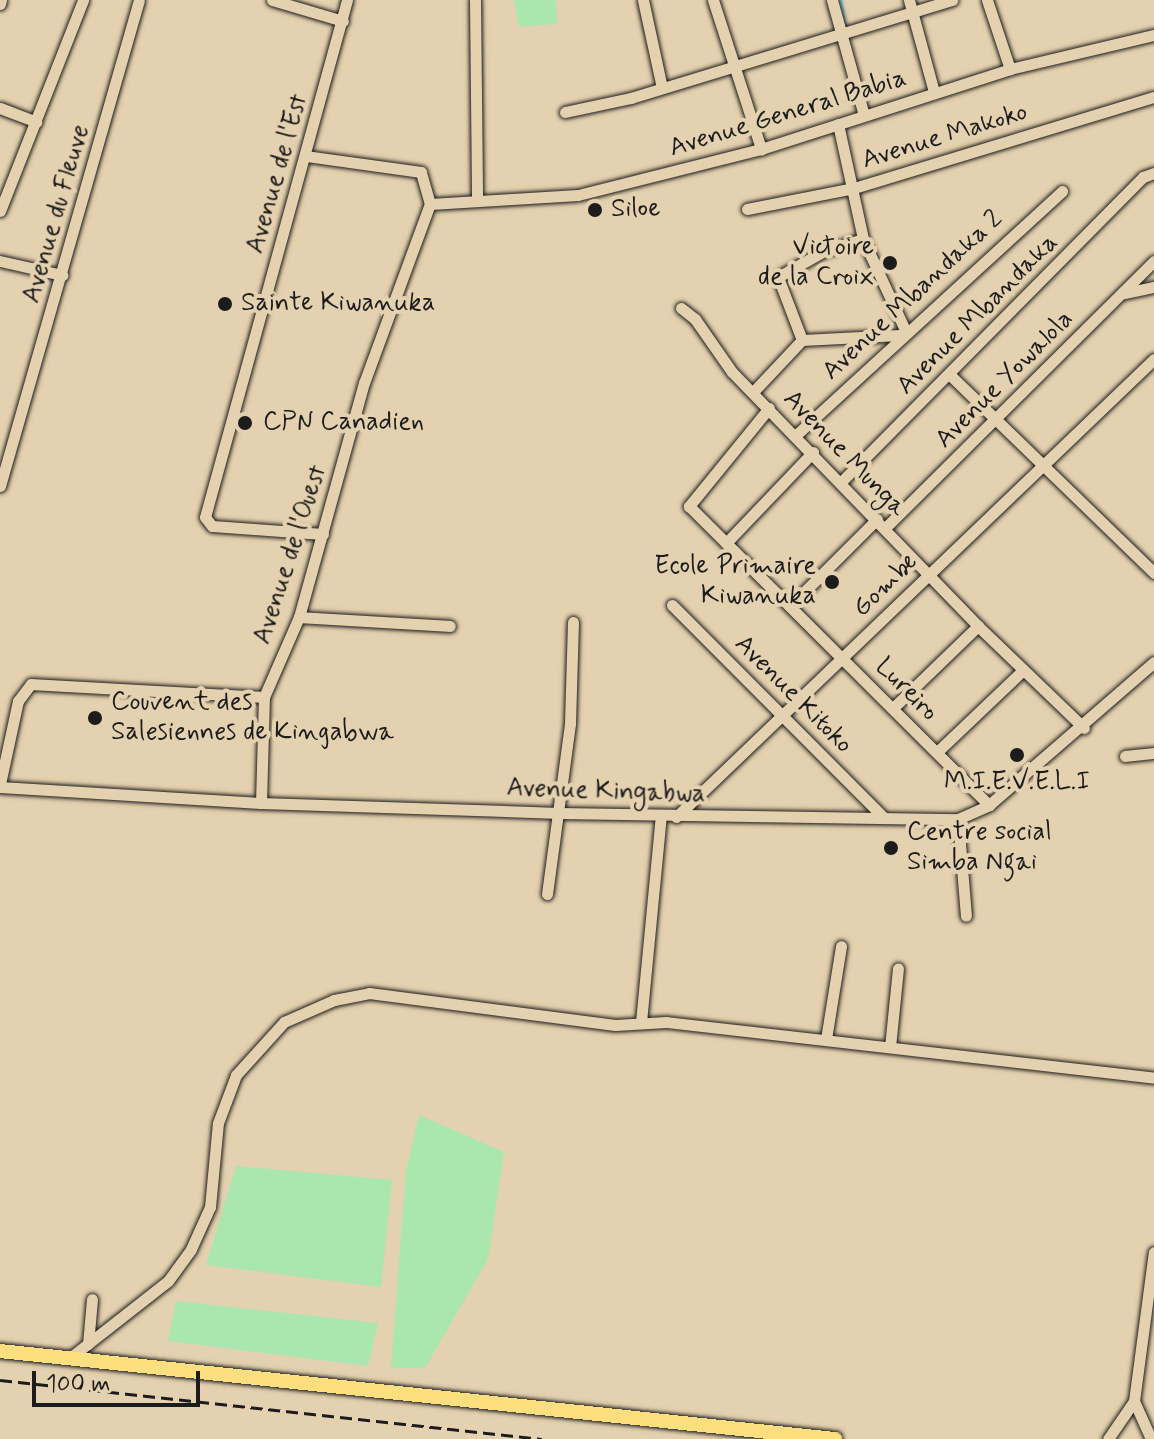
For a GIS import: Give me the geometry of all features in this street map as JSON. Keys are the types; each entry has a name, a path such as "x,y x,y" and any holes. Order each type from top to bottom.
{"main road":[{"path":"0,1351 835,1439"}],"street":[{"path":"0,211 83,0"},
{"name":"Avenue du Fleuve","path":"0,486 139,0"},
{"path":"272,0 343,21"},
{"name":"Avenue de l'Est","path":"323,534 212,526 205,517 347,0"},
{"path":"475,0 477,200"},
{"path":"643,0 662,88"},
{"path":"713,0 761,149"},
{"path":"832,0 864,115"},
{"path":"565,112 662,88 842,35 911,6 952,0"},
{"path":"987,0 1010,69"},
{"path":"911,6 934,92"},
{"name":"Avenue General Babia","path":"430,204 578,195 761,149 1010,69 1154,35"},
{"name":"Avenue Makoko","path":"747,209 854,188 1154,97"},
{"path":"0,108 36,122"},
{"path":"753,392 802,340 903,332 863,239 838,124"},
{"path":"305,156 421,172 430,204"},
{"name":"Avenue Mbandaka","path":"842,481 951,376 1149,175"},
{"name":"Avenue Mbandaka 2","path":"796,435 903,332 1062,191"},
{"name":"Avenue de l'Ouest","path":"261,803 264,697 299,617 364,383 430,204"},
{"path":"802,340 778,277 824,251 863,239"},
{"path":"0,261 62,275"},
{"name":"Avenue Yowalola","path":"790,606 996,418 1154,261"},
{"path":"1124,293 1154,287"},
{"name":"Avenue Munga","path":"681,308 753,392 842,481 978,626 1084,728"},
{"name":"Gombe","path":"676,817 1154,359"},
{"path":"951,376 1154,573"},
{"name":"Lureiro","path":"769,408 689,506 989,805"},
{"path":"726,543 813,452"},
{"name":"Avenue Kitoko","path":"672,605 882,816"},
{"path":"299,617 450,626"},
{"path":"547,894 570,723 573,622"},
{"path":"894,707 978,626"},
{"name":"Avenue Kingabwa","path":"0,785 261,803 676,817 882,816 958,819 989,805 1084,728 1154,662"},
{"path":"937,752 1023,670"},
{"path":"0,785 22,690 31,684 55,682 111,690 264,697"},
{"path":"1125,756 1154,753"},
{"path":"641,1022 661,816"},
{"path":"958,819 966,916"},
{"path":"826,1039 841,946"},
{"path":"890,1047 898,968"},
{"path":"71,1357 168,1281 191,1249 210,1207 224,1100 236,1075 284,1022 334,1000 369,993 615,1025 641,1022 826,1039 1154,1078"},
{"path":"1108,1439 1134,1401 1154,1252"},
{"path":"88,1344 92,1299"},
{"path":"1134,1401 1151,1439"}],"green space":[{"path":"514,0 556,0 557,24 519,27"},
{"path":"419,1115 504,1152 488,1259 425,1368 391,1368 406,1171"},
{"path":"236,1166 392,1180 381,1287 206,1265"},
{"path":"176,1301 378,1323 368,1366 168,1341"}],"waterway":[{"path":"841,0 844,24"}],"railway":[{"path":"0,1380 542,1439"}],"place":[{"name":"Siloe","path":"595,210"},
{"name":"Victoire de la Croix","path":"890,263"},
{"name":"Sainte Kiwanuka","path":"225,304"},
{"name":"CPN Canadien","path":"245,423"},
{"name":"Ecole Primaire Kiwanuka","path":"832,582"},
{"name":"Couvent des Salesiennes de Kingabwa","path":"95,718"},
{"name":"M.I.E.V.E.L.I","path":"1017,755"},
{"name":"Centre social Simba Ngai","path":"891,848"}]}
